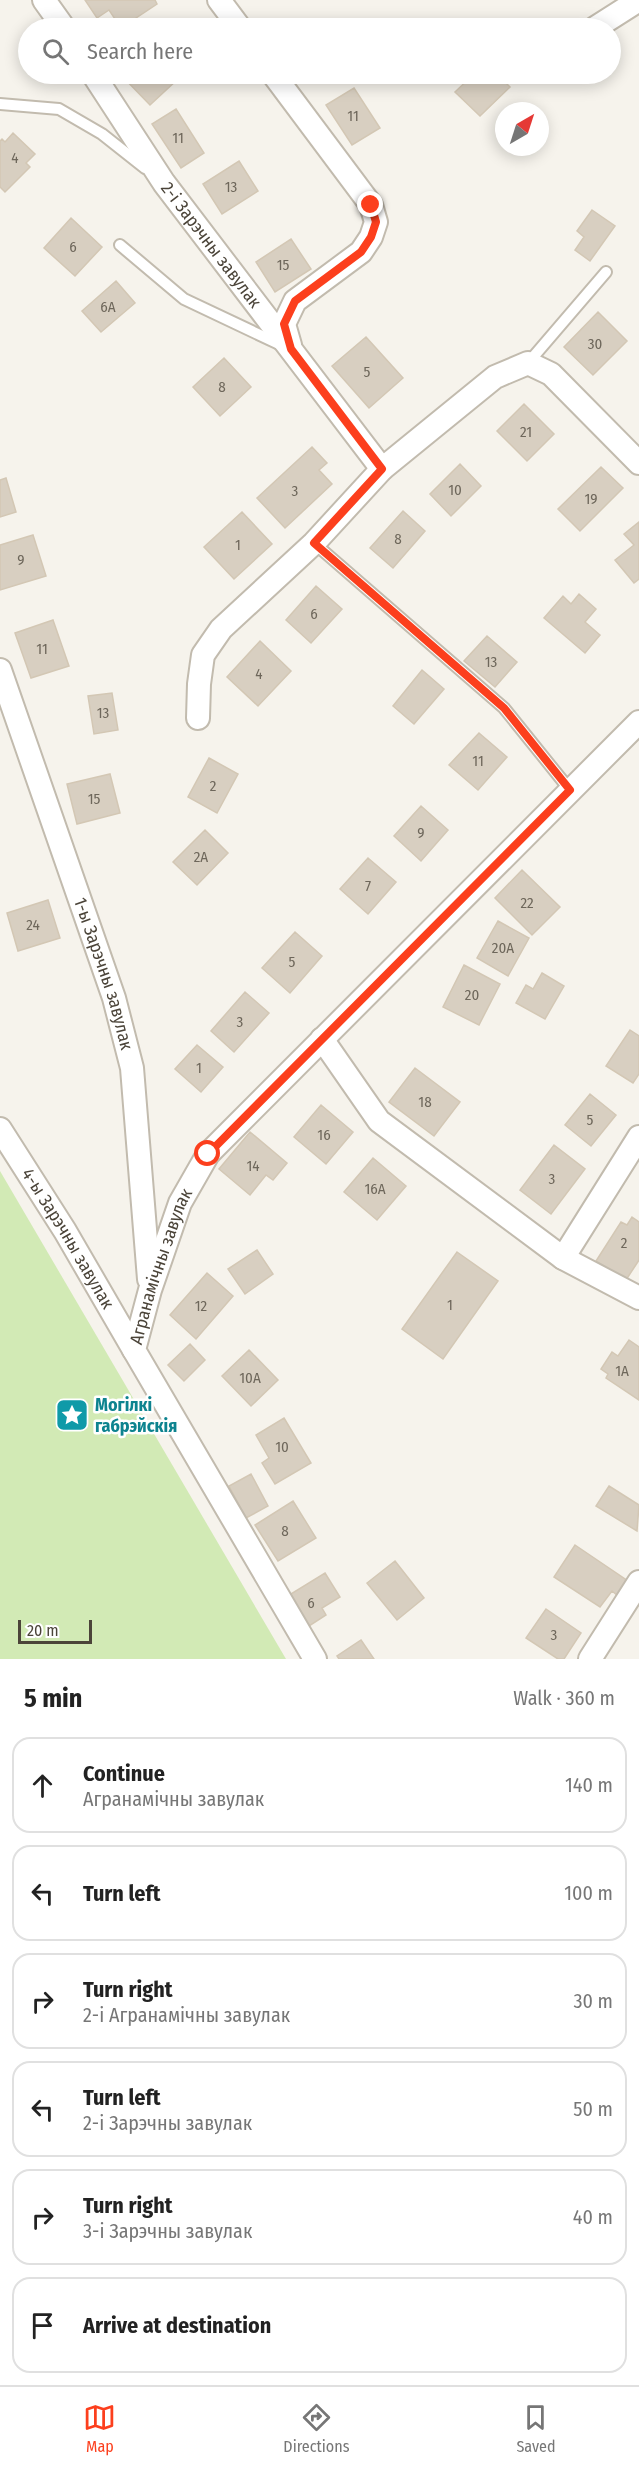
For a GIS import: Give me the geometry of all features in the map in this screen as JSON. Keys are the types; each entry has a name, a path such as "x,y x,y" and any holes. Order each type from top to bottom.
{"street":[{"path":"44,0 57,18"},
{"path":"219,0 232,18"},
{"path":"611,18 639,0"},
{"name":"2-і Зарэчны завулак","path":"100,84 164,183 382,469"},
{"path":"280,84 371,205 376,222 371,237 361,252 295,301 284,324 291,349"},
{"path":"198,718 198,684 203,655 221,629 314,543 382,469 495,377 528,363 551,374 639,464"},
{"name":"1-ы Зарэчны завулак","path":"0,670 5,704 114,998 132,1068 150,1290"},
{"name":"Агранамічны завулак","path":"315,1659 134,1350 150,1290 180,1203 208,1154 639,722"},
{"path":"322,1040 379,1121 563,1258 639,1298"},
{"name":"4-ы Зарэчны завулак","path":"0,1129 65,1231 134,1350"},
{"path":"563,1258 639,1137"},
{"path":"590,1659 639,1582"}],"lane":[{"path":"0,104 59,109 102,134 164,183"},
{"path":"120,245 184,299 291,349"},
{"path":"528,363 606,272"},
{"path":"314,543 504,708 570,790"}],"green space":[{"name":"Могілкі габрэйскія","path":"0,1171 286,1659 0,1659"}],"building":[{"path":"85,0 155,0 157,4 136,18 114,18 109,10 97,18"},
{"path":"130,84 173,84 150,105"},
{"path":"463,84 507,84 510,87 480,116 455,92"},
{"path":"354,88 380,128 352,145 326,105"},
{"path":"176,109 204,153 181,168 152,124"},
{"path":"13,133 35,154 26,163 30,167 5,192 0,187 0,141 2,139 5,142"},
{"path":"239,161 258,191 222,214 203,184"},
{"path":"592,210 615,226 590,261 575,250 584,237 577,231"},
{"path":"71,218 102,247 75,276 44,248"},
{"path":"291,239 311,269 275,292 256,262"},
{"path":"116,281 135,303 101,332 82,311"},
{"path":"598,312 627,341 593,375 564,347"},
{"path":"366,337 403,378 369,408 332,366"},
{"path":"224,358 251,387 220,416 193,387"},
{"path":"524,404 554,434 527,461 497,431"},
{"path":"312,447 327,463 319,470 332,484 285,528 257,498"},
{"path":"460,464 481,486 451,516 430,494"},
{"path":"601,467 623,488 580,531 558,509"},
{"path":"6,478 16,512 0,517 0,480"},
{"path":"403,511 425,531 393,568 370,548"},
{"path":"242,512 272,544 234,579 204,547"},
{"path":"639,522 639,579 634,583 615,560 634,545 624,534"},
{"path":"33,535 46,576 0,590 0,545"},
{"path":"316,586 342,609 311,643 286,620"},
{"path":"579,594 596,609 585,622 600,635 585,653 544,618 563,596 571,604"},
{"path":"53,620 69,666 31,678 15,633"},
{"path":"487,636 517,662 495,687 464,661"},
{"path":"260,641 291,671 258,706 227,677"},
{"path":"422,670 444,689 414,724 393,706"},
{"path":"112,693 118,730 94,734 88,696"},
{"path":"479,733 507,757 478,790 449,765"},
{"path":"209,758 238,774 217,813 188,797"},
{"path":"110,774 120,813 77,824 67,784"},
{"path":"421,806 448,830 421,861 394,836"},
{"path":"205,830 228,853 197,885 173,862"},
{"path":"368,858 396,882 368,914 340,889"},
{"path":"522,870 560,907 532,935 495,898"},
{"path":"48,900 60,938 18,951 7,913"},
{"path":"498,921 529,938 508,976 477,958"},
{"path":"295,932 322,956 290,993 262,968"},
{"path":"464,965 500,984 479,1025 443,1007"},
{"path":"542,973 564,986 545,1019 516,1003 526,985 533,989"},
{"path":"245,992 269,1013 234,1052 211,1031"},
{"path":"630,1030 639,1036 639,1074 633,1083 606,1066"},
{"path":"197,1045 223,1067 201,1092 175,1069"},
{"path":"415,1068 460,1102 434,1136 389,1102"},
{"path":"590,1094 616,1115 591,1146 565,1125"},
{"path":"321,1105 353,1132 326,1164 294,1137"},
{"path":"250,1132 287,1163 273,1180 266,1175 250,1195 219,1169"},
{"path":"554,1145 585,1169 551,1214 520,1190"},
{"path":"373,1158 406,1186 377,1220 344,1192"},
{"path":"632,1217 639,1222 639,1260 626,1280 596,1261 621,1222 627,1225"},
{"path":"257,1250 273,1274 245,1294 228,1269"},
{"path":"457,1252 498,1281 443,1359 402,1329"},
{"path":"207,1273 233,1296 196,1339 170,1315"},
{"path":"629,1340 639,1347 639,1400 606,1378 608,1374 601,1369 612,1352 618,1356"},
{"path":"190,1344 205,1360 184,1381 168,1365"},
{"path":"249,1350 278,1380 251,1406 222,1376"},
{"path":"284,1418 311,1463 275,1484 262,1463 269,1458 256,1435"},
{"path":"251,1474 268,1506 246,1518 229,1486"},
{"path":"609,1486 639,1505 637,1531 596,1506"},
{"path":"293,1501 316,1538 278,1561 255,1525"},
{"path":"575,1545 628,1581 618,1596 612,1591 600,1607 554,1577"},
{"path":"395,1561 424,1598 397,1620 367,1583"},
{"path":"325,1573 340,1597 322,1608 326,1615 306,1628 286,1597"},
{"path":"546,1609 581,1633 564,1659 558,1659 526,1638"},
{"path":"361,1640 374,1659 339,1659 337,1656"}],"place":[{"name":"Могілкі габрэйскія","path":"72,1415"}],"route":[{"path":"208,1154 570,790 504,708 314,543 382,469 291,349 284,324 295,301 361,252 371,237 376,222 371,205"}]}
